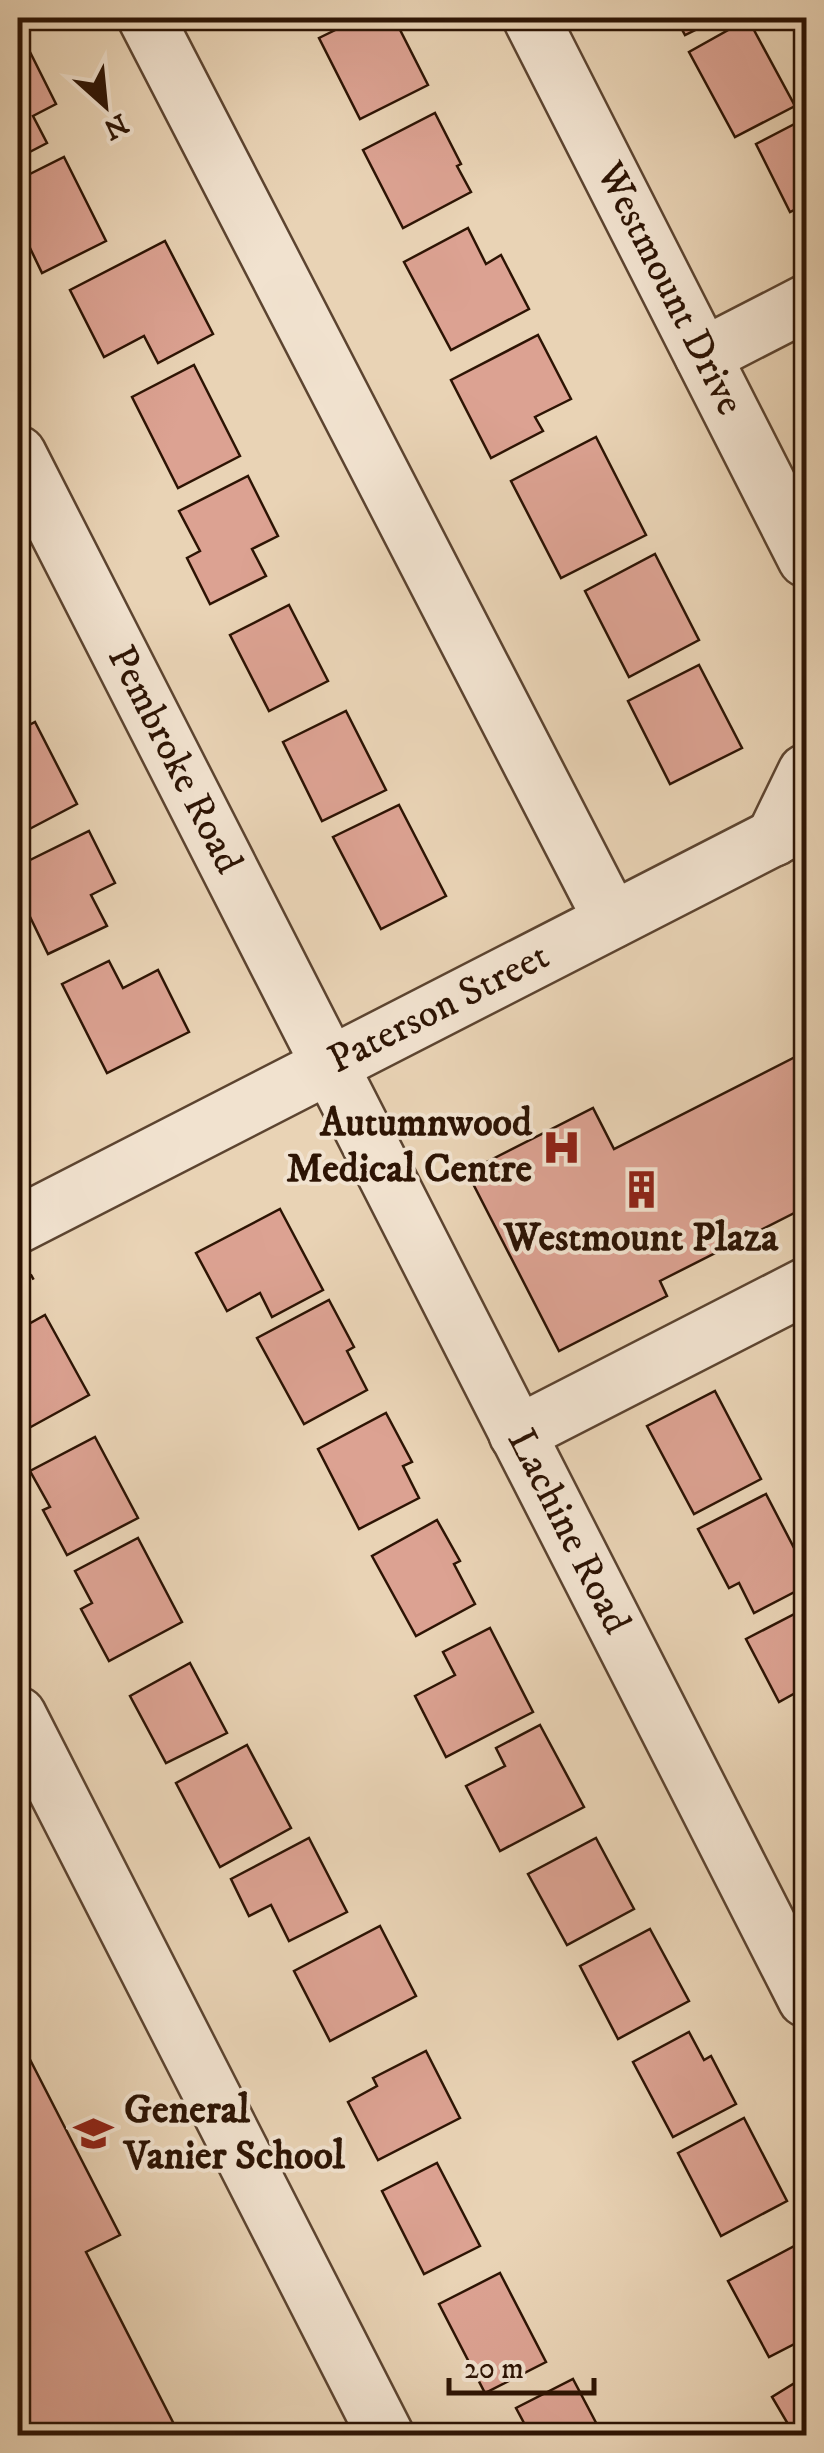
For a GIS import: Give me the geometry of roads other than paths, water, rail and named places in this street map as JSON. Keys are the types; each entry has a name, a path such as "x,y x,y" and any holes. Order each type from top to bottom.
{"street":[{"path":"146,18 612,920"},
{"name":"Westmount Drive","path":"531,18 806,560"},
{"path":"703,356 806,303"},
{"name":"Pembroke Road","path":"18,454 330,1065"},
{"path":"796,834 806,772"},
{"name":"Paterson Street","path":"18,1225 612,920 796,834"},
{"name":"Lachine Road","path":"330,1065 806,1999"},
{"path":"517,1434 802,1300"},
{"path":"18,1715 386,2436"}],"place":[{"name":"Autumnwood Medical Centre","path":"562,1147"},
{"name":"Westmount Plaza","path":"641,1189"},
{"name":"General Vanier School","path":"94,2134"}]}
